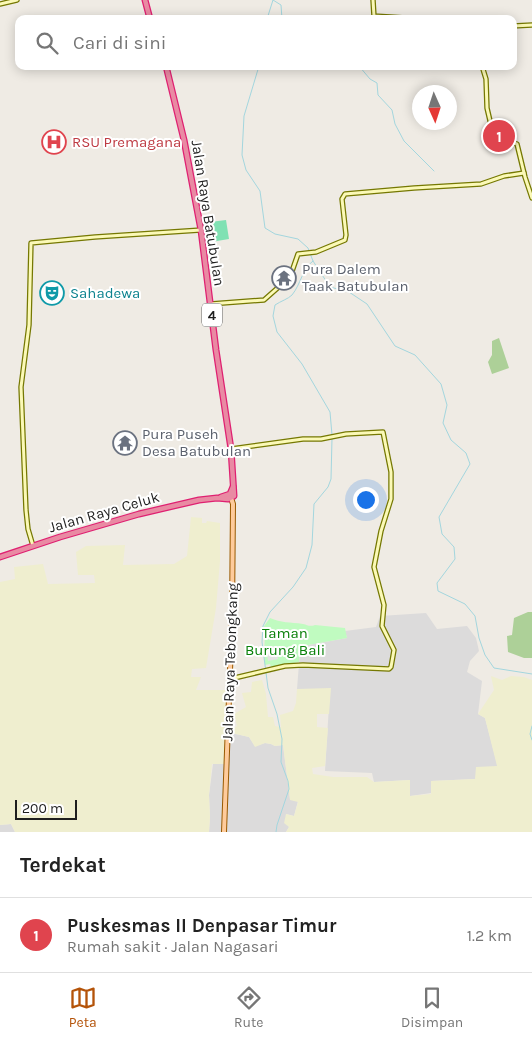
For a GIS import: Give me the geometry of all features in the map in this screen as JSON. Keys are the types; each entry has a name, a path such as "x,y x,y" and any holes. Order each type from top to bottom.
{"highway":[{"path":"145,0 149,15"},
{"name":"Jalan Raya Batubulan","path":"167,70 184,140 201,230 231,449 234,484 231,496"},
{"name":"Jalan Raya Celuk","path":"0,557 139,514 180,504 231,496"}],"main road":[{"name":"Jalan Raya Tebongkang","path":"224,832 233,544 231,496"}],"street":[{"path":"0,4 17,0"},
{"path":"372,0 374,15"},
{"path":"517,26 532,25"},
{"path":"483,70 494,142 497,144 517,144 532,198"},
{"path":"210,304 263,301 289,278 297,256 315,252 346,239 342,199 347,193 481,184 502,176 524,173"},
{"path":"33,546 28,530 26,510 21,390 29,325 31,243 201,230"},
{"path":"230,679 303,664 387,669 390,667 394,650 382,626 384,605 374,564 391,498 391,472 383,432 303,439 231,449"}],"shaded area":[{"path":"426,613 437,629 467,626 476,638 479,651 470,661 467,672 482,681 478,714 485,718 498,767 475,779 431,781 431,793 410,796 410,780 374,782 372,773 325,771 330,689 297,689 300,651 308,645 347,638 345,631 376,627 380,616"},
{"path":"276,646 278,659 268,661 266,648"},
{"path":"227,732 249,737 255,746 265,743 275,746 283,745 290,799 298,801 294,816 286,814 289,827 286,832 209,832 209,795 213,764"},
{"path":"11,824 15,832 0,832 0,825"}],"green space":[{"path":"226,220 229,239 205,243 202,223"},
{"path":"499,338 509,368 492,374 488,362 492,355 492,341"},
{"path":"191,517 202,518 202,523 207,521 220,523 220,561 216,608 206,668 192,669 191,677 201,677 196,690 228,690 225,764 212,764 209,795 209,832 15,832 11,824 0,825 0,582 15,579 14,567 43,564 48,584 95,583 94,575 78,575 76,552 86,546 125,545 123,565 174,564 187,556"},
{"path":"532,612 532,658 524,658 508,652 507,636 512,635 514,618"},
{"name":"Taman Burung Bali","path":"270,618 282,622 310,626 345,628 347,638 308,645 300,651 299,662 271,667 270,664 265,665 264,655 264,626"},
{"path":"491,676 502,680 511,676 524,677 532,680 532,832 286,832 289,827 284,823 286,814 294,816 298,802 290,800 283,745 275,746 265,743 255,747 249,737 227,732 237,726 234,714 246,707 242,693 251,692 252,682 262,680 266,694 268,717 273,717 275,726 281,727 280,715 293,711 296,703 297,689 331,688 329,714 317,714 317,727 328,728 325,766 312,768 313,774 333,777 367,777 374,782 410,780 410,796 431,794 431,781 475,779 476,767 497,766 485,718 478,714 494,690"}],"waterway":[{"path":"273,0 281,5 282,15"},
{"path":"268,15 273,0"},
{"path":"258,70 244,116 242,155 246,170 260,191 265,228 275,234 298,239 308,248 313,261 330,287 349,292 367,304 395,346 415,355 441,384 447,405 443,423 451,440 466,453 470,464 439,517 442,534 454,547 455,559 437,583 438,591 465,604 475,616 479,638 485,655 494,668 532,674"},
{"path":"362,70 370,79 377,83 378,95 392,110 395,124 404,141 434,171"},
{"path":"313,261 306,268 292,295 275,305 273,316 277,332 302,364 330,412 332,435"},
{"path":"276,832 289,789 281,762 282,739 277,714 268,688 262,642 263,626 270,612 293,587 306,568 312,545 314,504 328,487 331,479 332,439"},
{"path":"532,726 530,734 532,740"}],"place":[{"name":"Puskesmas II Denpasar Timur","path":"499,136"},
{"name":"RSU Premagana","path":"54,142"},
{"name":"Pura Dalem Taak Batubulan","path":"284,278"},
{"name":"Sahadewa","path":"52,293"},
{"name":"Pura Puseh Desa Batubulan","path":"125,443"}]}
